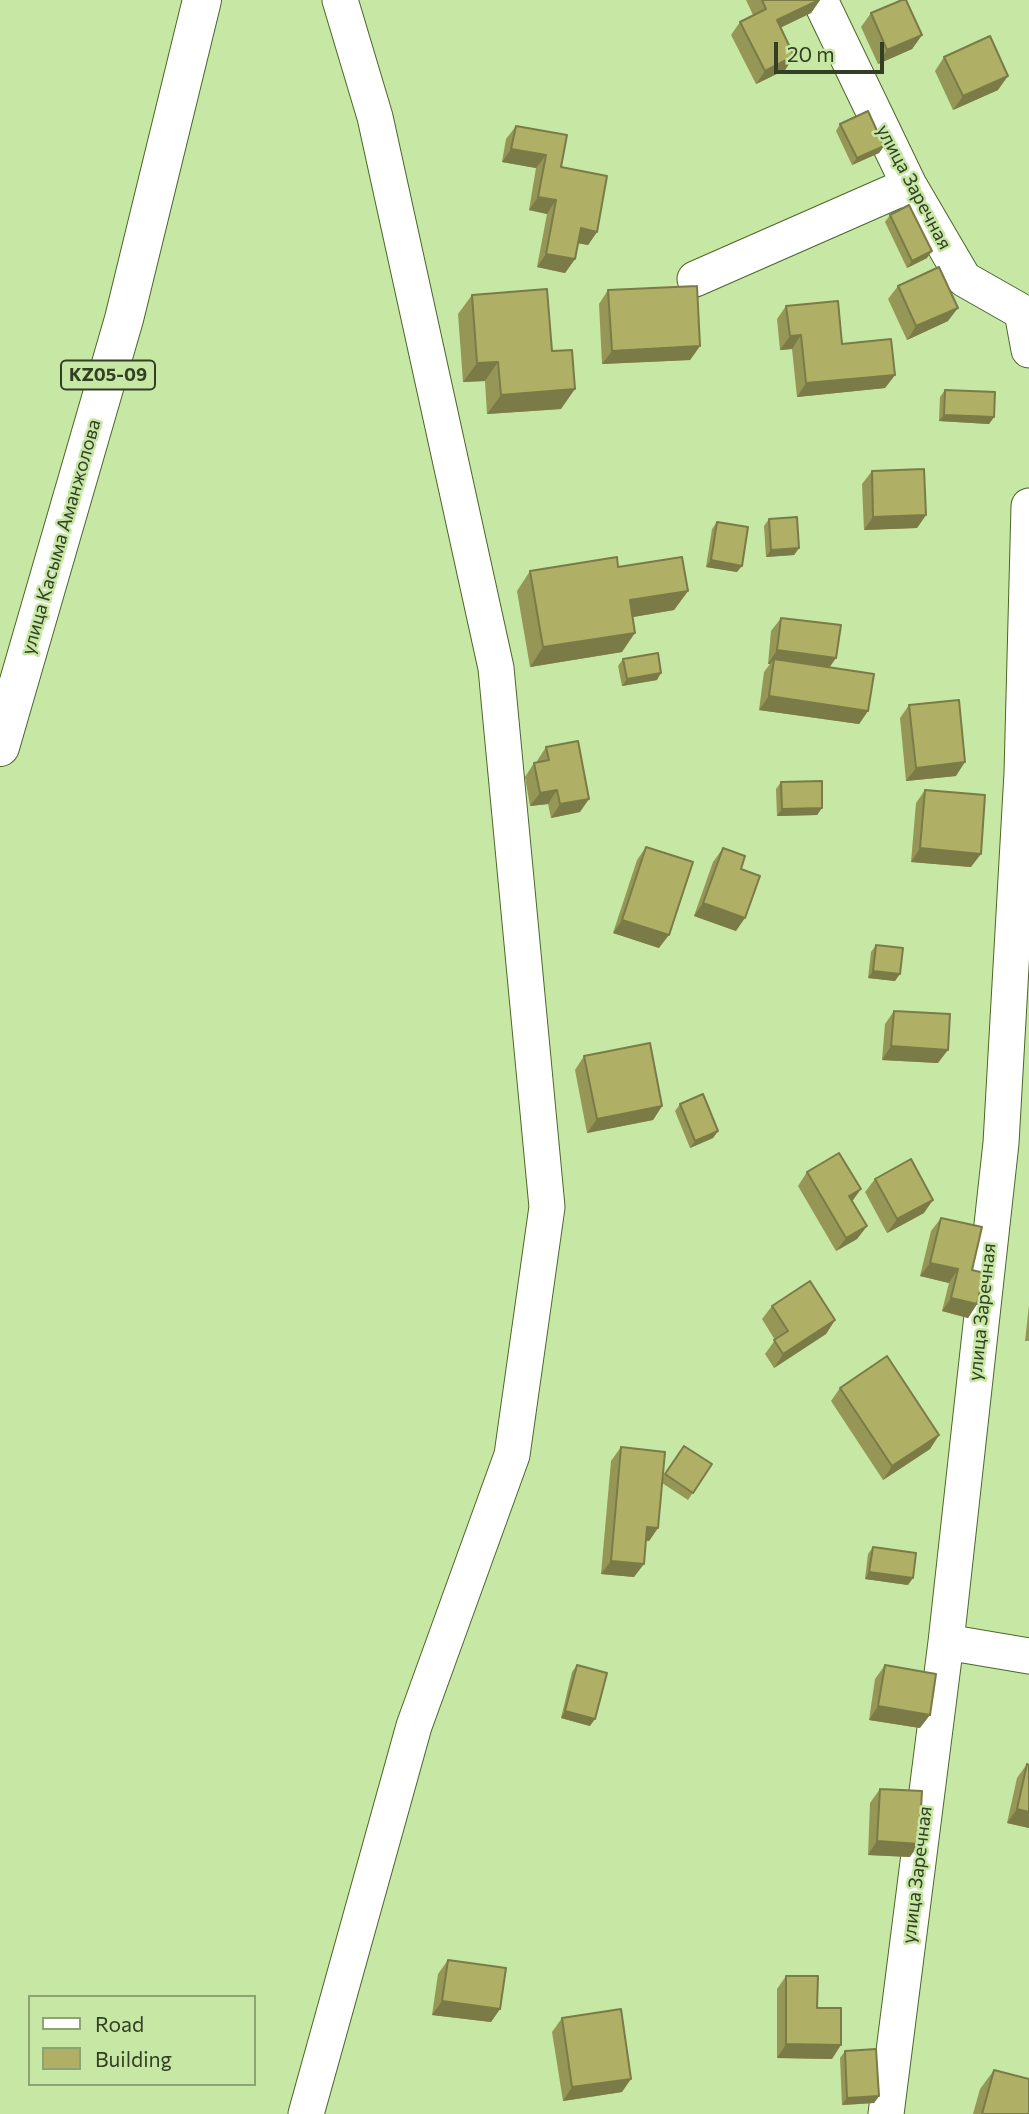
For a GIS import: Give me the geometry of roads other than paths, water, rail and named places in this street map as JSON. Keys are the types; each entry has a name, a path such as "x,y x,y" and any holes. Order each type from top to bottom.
{"main road":[{"name":"улица Касыма Аманжолова","path":"0,747 124,319 202,0"}],"street":[{"path":"306,2114 414,1726 512,1455 547,1207 496,668 375,117 340,0"},
{"name":"улица Заречная","path":"820,0 909,185 964,279 1026,310 1029,350"},
{"path":"695,279 909,185"},
{"name":"улица Заречная","path":"887,2114 946,1642 1015,1145 1026,773 1029,506"},
{"path":"946,1642 1029,1656"}]}
